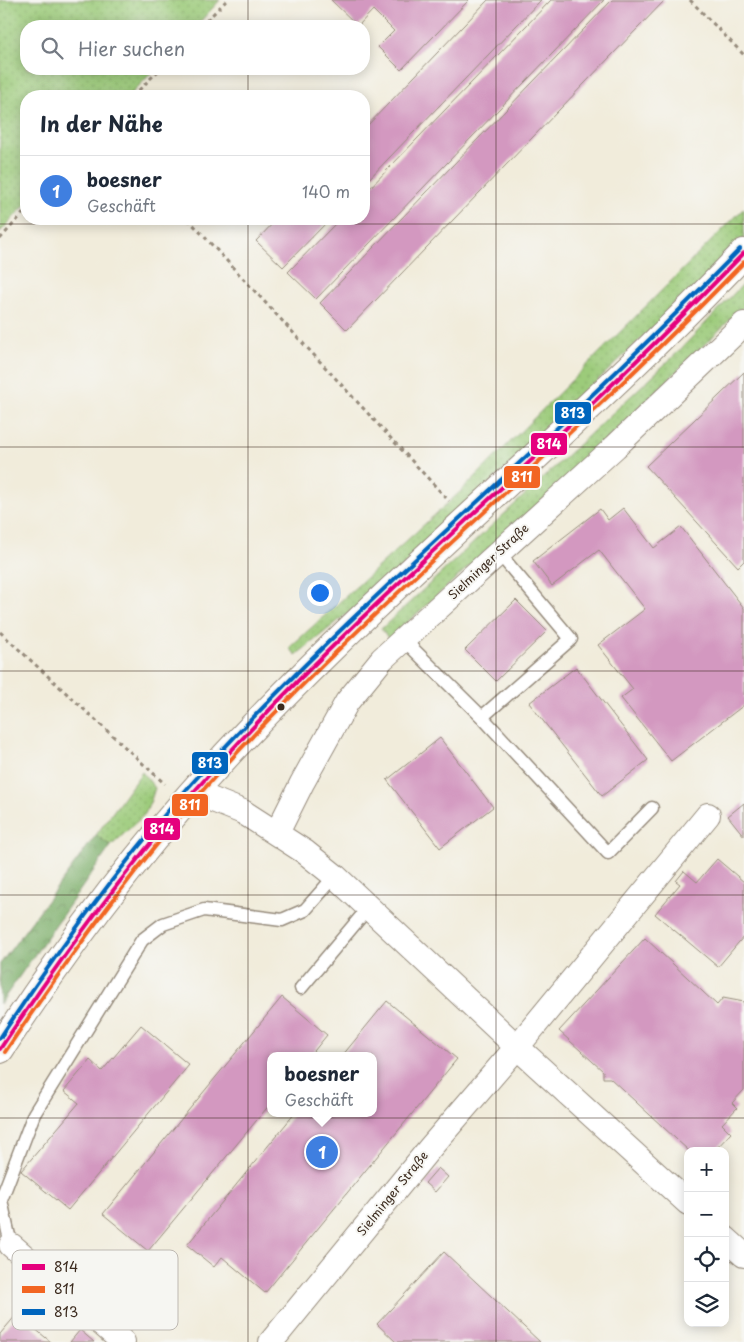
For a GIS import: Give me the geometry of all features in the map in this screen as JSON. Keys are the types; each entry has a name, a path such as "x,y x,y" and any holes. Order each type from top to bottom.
{"street":[{"path":"0,1049 99,906 193,792 287,692 367,613 634,365 744,254"},
{"name":"Sielminger Straße","path":"277,833 302,783 347,702 382,658 615,447 744,324"},
{"path":"193,792 243,812 277,833 335,876 684,1200"},
{"name":"Sielminger Straße","path":"271,1342 708,815"},
{"path":"11,1245 17,1250"},
{"path":"109,1330 123,1342"}],"lane":[{"path":"482,718 571,639 498,552"},
{"path":"403,639 482,718 608,853 652,808"},
{"path":"11,1245 1,1200 34,1114 142,940 163,924 204,910 282,920 305,910 335,876"},
{"path":"302,988 369,907"}],"path":[{"path":"208,20 227,0"},
{"path":"690,0 744,55"},
{"path":"139,90 154,75"},
{"path":"0,239 20,217"},
{"path":"194,225 466,520"},
{"path":"0,632 169,788 193,792"}],"green space":[{"path":"0,0 220,0 202,20 20,20 20,75 149,75 135,90 20,90 20,210 0,232"},
{"path":"744,208 744,241 384,584 296,655 289,648 461,491"},
{"path":"744,283 744,306 582,464 389,639 381,629 678,352"},
{"path":"142,772 155,788 151,800 145,814 111,846 96,835"},
{"path":"96,835 111,846 0,1004 0,964"}],"building":[{"path":"331,0 469,0 401,70 378,47 394,31 373,10 364,20 352,20"},
{"path":"488,0 541,0 370,178 370,123"},
{"path":"551,0 604,0 316,299 288,272 334,225 370,225 370,188"},
{"path":"612,0 665,0 347,330 320,303"},
{"path":"271,225 324,225 283,267 256,241"},
{"path":"744,372 744,561 738,567 646,466"},
{"path":"623,508 654,548 681,527 744,608 744,705 671,761 621,698 633,689 598,645 645,609 599,550 552,586 533,561 600,509 608,520"},
{"path":"516,600 547,631 496,681 465,650"},
{"path":"576,667 648,760 602,796 529,703"},
{"path":"440,738 493,807 440,848 387,780"},
{"path":"744,803 744,836 728,816"},
{"path":"717,859 744,882 744,936 718,967 655,914 680,884 676,881 684,871 697,882"},
{"path":"645,938 717,1005 723,998 744,1002 744,1090 732,1103 737,1108 722,1124 731,1133 718,1147 685,1147 610,1078 603,1078 603,1071 559,1031"},
{"path":"282,997 327,1035 313,1052 267,1052 267,1108 149,1250 103,1214"},
{"path":"387,1001 457,1059 265,1293 222,1257 214,1267 187,1245 292,1117 377,1117 377,1052 345,1052"},
{"path":"141,1025 189,1065 68,1210 21,1171 79,1103 64,1091 90,1060 102,1071"},
{"path":"438,1168 448,1177 435,1192 425,1183"},
{"path":"444,1252 540,1342 396,1342 377,1324"},
{"path":"12,1320 12,1330 36,1330 51,1342 0,1342 0,1334"},
{"path":"80,1330 94,1342 70,1342"}],"transit line":[{"name":"813","path":"0,1038 100,895 212,761 338,633 557,428 740,249"},
{"name":"814","path":"0,1049 50,975 130,868 187,799 258,722 428,555 607,390 744,253"},
{"name":"811","path":"5,1052 55,979 134,873 190,804 261,727 346,642 611,394 744,262"}],"place":[{"name":"boesner","path":"322,1152"}]}
